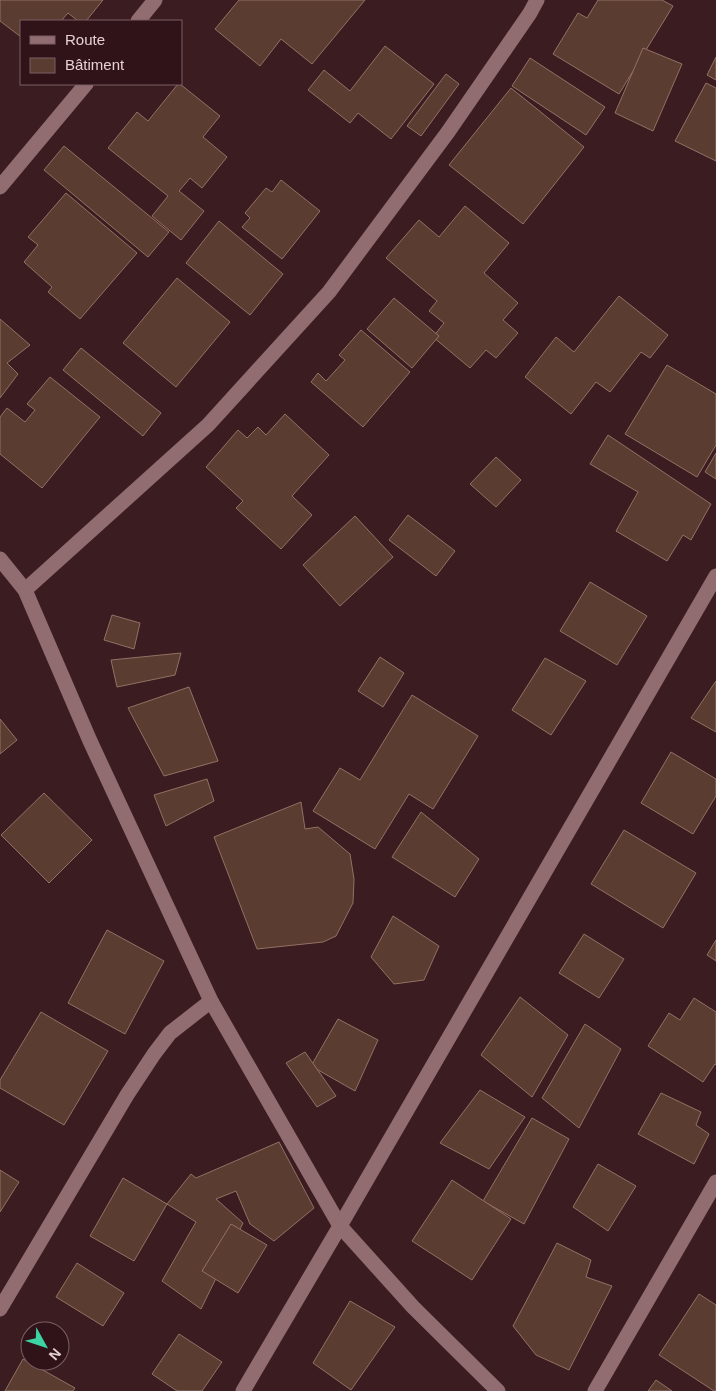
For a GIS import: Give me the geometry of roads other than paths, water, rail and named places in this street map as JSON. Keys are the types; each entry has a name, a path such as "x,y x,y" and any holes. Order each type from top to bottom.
{"street":[{"path":"139,20 155,0"},
{"path":"25,590 208,425 329,292 448,132 530,13 536,0"},
{"path":"0,187 85,85"},
{"path":"0,558 25,590 90,741 212,1001 340,1226 413,1306 498,1391"},
{"path":"243,1391 716,576"},
{"path":"2,1300 154,1054 170,1033 212,1001"},
{"path":"595,1391 716,1182"}]}
